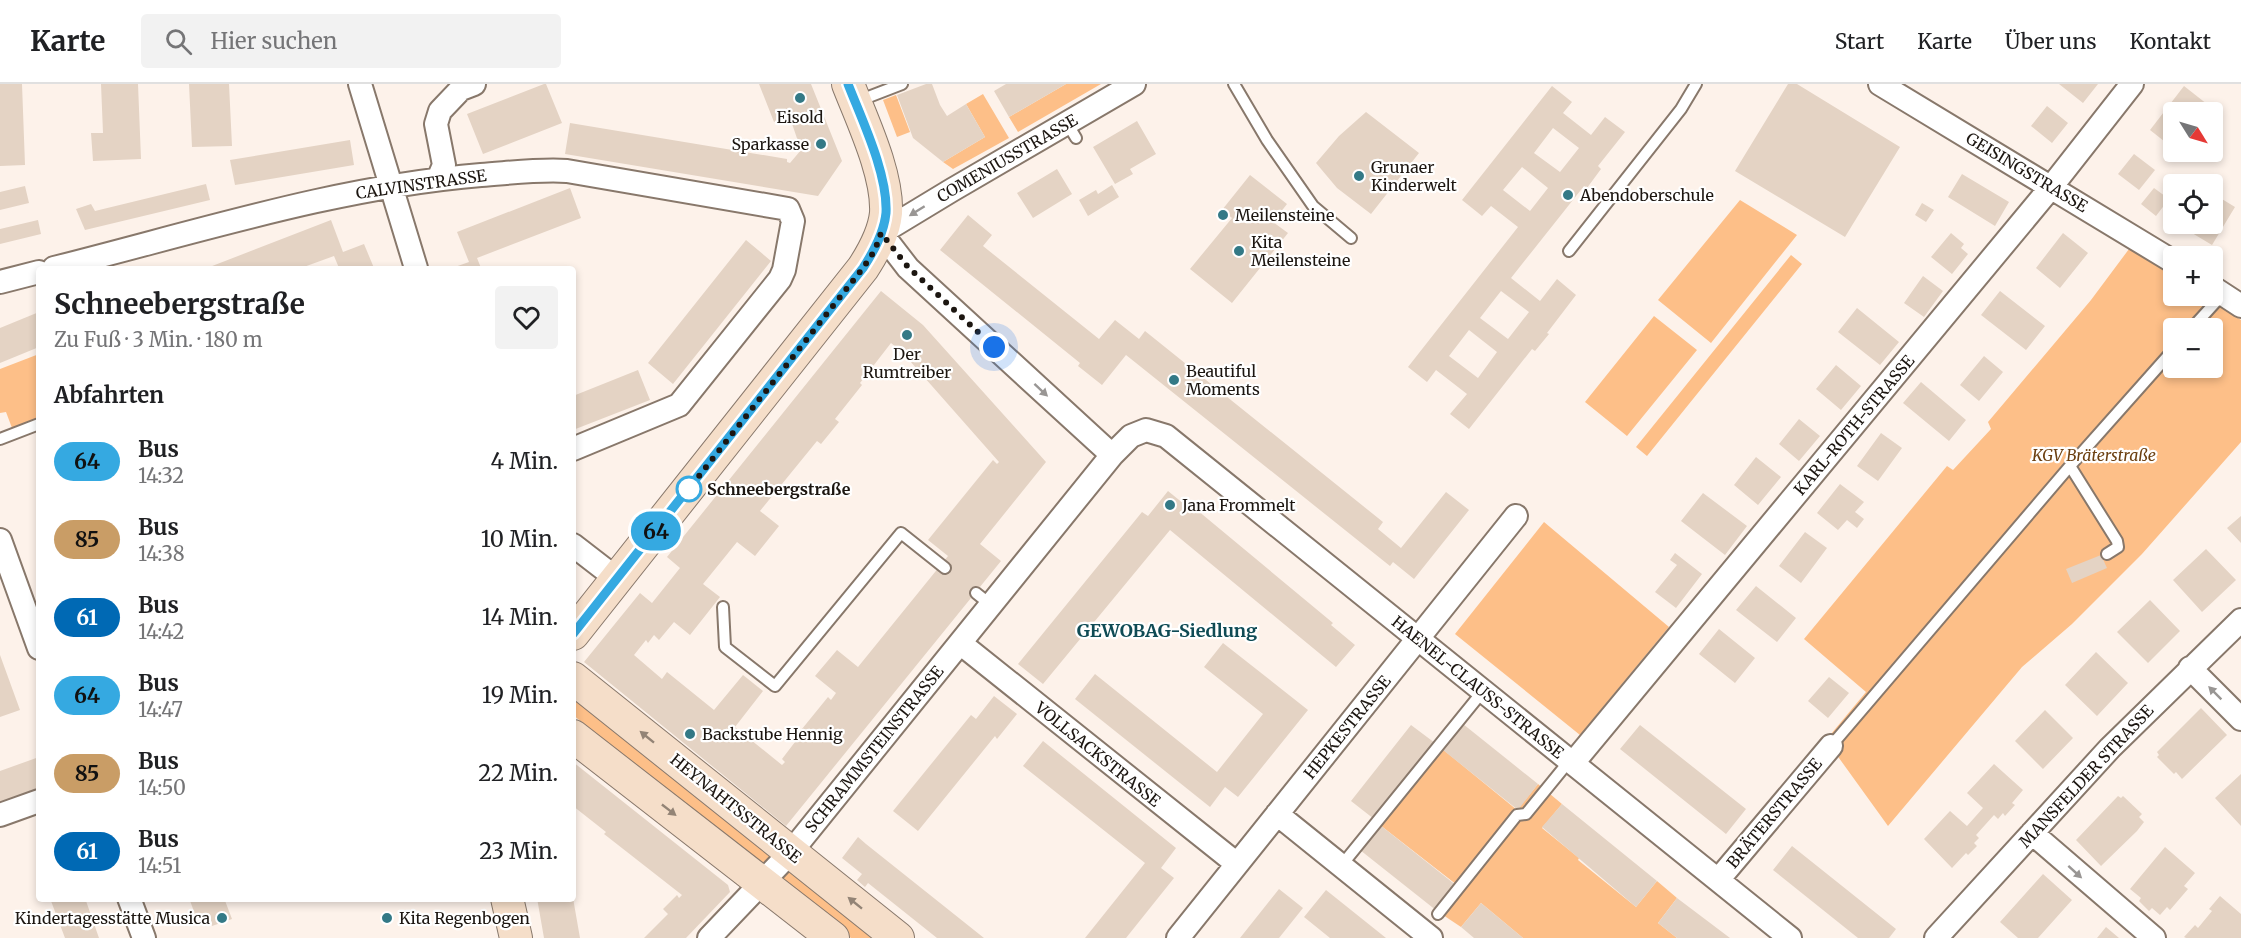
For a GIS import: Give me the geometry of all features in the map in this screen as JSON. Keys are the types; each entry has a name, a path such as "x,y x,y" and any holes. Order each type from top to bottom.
{"street":[{"path":"360,84 415,266"},
{"path":"438,179 444,165 436,124 440,111 448,92 474,84"},
{"name":"COMENIUSSTRASSE","path":"881,233 1064,134 1134,84"},
{"name":"GEISINGSTRASSE","path":"1880,84 2163,254"},
{"name":"KARL-ROTH-STRASSE","path":"1571,762 2052,186 2132,84"},
{"path":"576,630 875,250 886,212 883,187 875,155 851,93"},
{"name":"CALVINSTRASSE","path":"62,266 324,199 438,179 549,170 567,171 788,209 793,221 784,270 780,279 679,405 576,448"},
{"path":"881,233 908,267 1112,455"},
{"path":"0,282 36,273"},
{"name":"SCHRAMMSTEINSTRASSE","path":"709,938 791,852 960,643 983,599 1009,582 1112,455 1131,436 1146,430 1166,436"},
{"name":"HAENEL-CLAUSS-STRASSE","path":"1166,436 1790,938"},
{"name":"HEPKESTRASSE","path":"1178,938 1516,516"},
{"path":"0,540 36,640"},
{"path":"576,547 617,579"},
{"name":"MANSFELDER STRASSE","path":"1936,938 2110,748 2241,620"},
{"name":"VOLLSACKSTRASSE","path":"960,643 1237,864"},
{"path":"2190,668 2241,718"},
{"name":"HEYNAHTSSTRASSE","path":"576,680 898,938"},
{"path":"576,738 764,882 833,938"},
{"name":"BRÄTERSTRASSE","path":"1718,880 1831,746"},
{"path":"0,815 36,802"},
{"path":"1277,814 1424,936"},
{"path":"2032,833 2154,938"},
{"path":"130,902 144,938"},
{"path":"508,902 516,938"}],"lane":[{"path":"851,93 902,84"},
{"path":"1234,84 1267,140 1313,206 1351,238"},
{"path":"1569,250 1681,110 1696,84"},
{"path":"2203,318 2226,296"},
{"path":"1831,746 2070,466 2163,362"},
{"path":"0,439 36,425"},
{"path":"2070,466 2116,541 2118,547 2107,554"},
{"path":"723,607 725,647 776,686 901,533 945,568"},
{"path":"1341,866 1483,691"},
{"path":"1438,914 1518,815 1526,814 1571,762"}],"green space":[{"path":"1066,84 1101,84 1018,132 1009,117"},
{"path":"983,94 1009,138 953,169 943,162 985,137 966,104"},
{"path":"896,95 910,132 897,137 883,100"},
{"path":"1740,200 1797,235 1711,343 1658,300"},
{"name":"KGV Bräterstraße","path":"2132,245 2163,266 2163,306 2221,306 2241,320 2241,442 2142,554 2072,624 2022,667 1888,826 1826,740 1866,692 1804,639 1947,466 1953,470 1991,429 1988,422 2091,300"},
{"path":"1791,255 1802,264 1647,456 1636,447"},
{"path":"1654,316 1697,350 1627,436 1585,402"},
{"path":"36,355 36,419 12,428 6,412 0,413 0,369"},
{"path":"1544,522 1669,627 1580,735 1455,634"},
{"path":"576,695 879,938 851,938 576,717"},
{"path":"1435,743 1517,810 1538,784 1562,804 1542,828 1579,858 1578,860 1636,907 1657,881 1677,898 1658,923 1677,938 1523,938 1481,903 1461,927 1437,911 1457,885 1380,825"}],"building":[{"path":"0,84 22,84 25,165 0,166"},
{"path":"101,84 138,84 141,159 93,161 91,133 103,133"},
{"path":"189,84 229,84 232,146 192,147"},
{"path":"546,84 562,123 483,154 467,114"},
{"path":"759,84 811,84 842,161 818,196 565,154 570,123 787,159 790,163 801,150 789,115 774,122"},
{"path":"932,84 947,116 966,104 985,137 943,162 913,138 897,95"},
{"path":"1006,84 1066,84 1009,117 994,91"},
{"path":"1788,84 1797,84 1900,147 1845,237 1735,171"},
{"path":"2059,84 2098,84 2083,103"},
{"path":"1552,86 1572,102 1563,113 1591,135 1605,117 1625,132 1598,166 1601,169 1587,188 1584,186 1511,278 1540,301 1557,279 1576,295 1547,333 1549,334 1535,351 1532,349 1469,429 1450,414 1467,394 1436,370 1427,382 1408,367 1518,227 1491,206 1482,216 1462,200","holes":["1553,128 1579,148 1560,172 1534,153","1522,167 1548,188 1530,211 1503,190","1501,291 1529,312 1508,339 1480,318","1469,330 1497,352 1478,378 1449,356"]},
{"path":"2184,86 2204,102 2172,102"},
{"path":"2047,106 2068,123 2052,143 2031,126"},
{"path":"1366,112 1419,153 1371,214 1337,188 1316,163 1339,136"},
{"path":"2163,113 2163,140 2150,130"},
{"path":"1137,121 1156,154 1130,169 1133,174 1115,184 1093,147"},
{"path":"350,140 354,165 235,185 230,160"},
{"path":"2134,154 2155,170 2139,190 2118,174"},
{"path":"1057,169 1072,194 1033,218 1017,193"},
{"path":"1962,174 2009,202 1995,226 1948,197"},
{"name":"Kita Meilensteine","path":"1250,175 1287,204 1273,222 1288,233 1232,303 1190,269 1232,218 1222,210"},
{"path":"206,184 210,200 85,230 76,209 91,204 95,211"},
{"path":"1112,185 1119,197 1088,216 1079,200 1096,190 1098,194"},
{"path":"25,186 29,203 0,210 0,192"},
{"path":"570,188 581,218 477,258 480,266 458,266 469,262 457,232"},
{"path":"2154,188 2163,195 2163,207 2156,216 2141,204"},
{"path":"2223,200 2235,207 2223,227"},
{"path":"1922,203 1934,210 1926,222 1915,215"},
{"path":"968,215 992,235 983,246 1099,339 1115,320 1139,339 1145,331 1383,522 1378,529 1401,548 1446,492 1469,510 1414,579 1393,562 1390,566 1126,355 1102,385 1078,366 1080,363 940,250"},
{"path":"38,220 41,234 0,244 0,229"},
{"path":"331,220 343,252 364,244 373,266 338,266 334,256 306,266 212,266"},
{"path":"1951,233 1964,244 1961,248 1968,254 1952,274 1931,257"},
{"path":"2063,233 2088,253 2060,288 2036,268"},
{"path":"2194,234 2219,234 2212,245"},
{"path":"746,240 771,261 673,384 648,363"},
{"path":"1923,276 1943,291 1924,317 1904,303"},
{"path":"881,291 923,325 1046,462 980,544 1001,561 786,826 584,662 640,593 652,603 680,568 667,557","holes":["891,343 902,352 999,462 997,464 993,460 928,540 948,556 858,667 837,650 815,676 836,693 831,700 828,697 793,740 795,742 782,759 785,762 782,765 735,727 763,691 743,675 714,710 667,672 662,679 634,655 646,640 648,643 654,635 659,640 674,622 690,635 720,597 703,584 737,542 755,556 779,526 760,511 817,441 821,444 839,422 835,419"]},
{"path":"2000,291 2045,326 2026,350 1981,315"},
{"path":"1857,308 1899,342 1880,365 1838,332"},
{"path":"36,313 36,348 0,363 0,328"},
{"path":"1984,356 2003,372 1979,401 1960,385"},
{"path":"1836,365 1861,386 1841,410 1816,389"},
{"path":"638,370 650,400 576,429 576,395"},
{"path":"1921,382 1966,420 1949,441 1903,403"},
{"path":"1799,419 1820,436 1799,461 1779,444"},
{"path":"1881,433 1902,448 1878,481 1857,466"},
{"path":"1756,457 1781,477 1758,505 1734,485"},
{"path":"1840,484 1864,502 1855,512 1864,519 1857,528 1847,520 1838,530 1817,513"},
{"path":"1168,491 1195,513 1197,510 1333,623 1331,625 1355,645 1336,667 1170,530 1043,684 1018,664 1142,512 1148,516"},
{"path":"1703,493 1747,526 1725,555 1681,521"},
{"path":"2241,516 2241,543 2227,528"},
{"path":"1805,532 1827,548 1801,583 1779,566"},
{"path":"2206,549 2236,580 2202,612 2173,580"},
{"path":"1675,553 1702,574 1676,608 1655,592 1677,565 1670,560"},
{"path":"2101,555 2107,568 2072,583 2066,569"},
{"path":"1756,586 1796,618 1777,642 1736,610"},
{"path":"2150,600 2180,631 2148,663 2117,632"},
{"path":"1719,629 1755,658 1735,683 1699,654"},
{"path":"1223,643 1308,710 1238,797 1225,787 1210,807 1075,699 1095,674 1217,772 1263,714 1204,667"},
{"path":"2096,652 2128,683 2097,716 2065,685"},
{"path":"0,655 20,710 0,717"},
{"path":"1829,677 1849,693 1828,718 1808,701"},
{"path":"994,696 1017,714 997,739 995,736 918,831 893,811 971,715 976,719"},
{"path":"2201,708 2227,735 2182,779 2157,757 2159,755 2157,752"},
{"path":"2045,710 2073,738 2043,769 2015,741"},
{"path":"1463,724 1538,784 1518,810 1443,750"},
{"path":"1411,725 1435,743 1374,819 1351,801"},
{"path":"1640,725 1746,809 1726,834 1620,749"},
{"path":"1043,741 1176,848 1161,868 1174,878 1126,938 1085,938 1145,863 1023,766"},
{"path":"36,758 36,795 0,807 0,771"},
{"path":"576,764 728,885 730,892 686,938 644,938 668,914 663,909 677,895 679,898 682,895 604,834 606,832 576,808"},
{"path":"1994,764 2023,790 2012,803 2015,805 2005,816 2003,813 1998,819 1994,815 1976,835 1979,838 1974,843 1977,846 1968,855 1966,853 1952,868 1924,839 1950,811 1967,826 1983,808 1967,793"},
{"path":"2241,774 2241,826 2215,798"},
{"path":"2118,796 2121,798 2123,796 2142,814 2139,817 2144,822 2101,866 2076,840"},
{"path":"1562,804 1657,881 1636,907 1542,827"},
{"path":"1380,825 1457,886 1437,911 1360,850"},
{"path":"858,837 984,938 937,938 868,883 865,887 857,880 862,874 842,858"},
{"path":"1792,846 1896,929 1889,938 1858,938 1773,870"},
{"path":"2165,847 2195,873 2184,886 2188,889 2170,910 2167,907 2160,915 2152,908 2149,911 2139,901 2141,898 2130,889"},
{"path":"2043,874 2072,900 2038,938 2018,938 2000,922"},
{"path":"1279,889 1303,908 1279,938 1240,938"},
{"path":"1326,890 1386,938 1330,938 1304,917"},
{"path":"2220,896 2241,914 2241,938 2184,937 2195,925 2198,928 2212,911 2209,909"},
{"path":"1677,898 1730,938 1677,938 1658,923"},
{"path":"51,902 86,902 99,938 65,938"},
{"path":"190,902 226,902 232,919 212,926 207,913 196,917"},
{"path":"538,902 574,902 580,938 544,938"},
{"path":"1481,903 1523,938 1474,938 1461,927"},
{"path":"2106,927 2119,938 2097,938"}],"bus line":[{"name":"64","path":"576,630 751,411 875,250 886,212 883,187 875,155 848,84"}],"place":[{"name":"Eisold","path":"800,98"},
{"name":"Sparkasse","path":"821,144"},
{"name":"Grunaer Kinderwelt","path":"1359,176"},
{"name":"Abendoberschule","path":"1568,195"},
{"name":"Meilensteine","path":"1223,215"},
{"name":"Kita Meilensteine","path":"1239,251"},
{"name":"Der Rumtreiber","path":"907,335"},
{"name":"Beautiful Moments","path":"1174,380"},
{"name":"Schneebergstraße","path":"689,489"},
{"name":"Jana Frommelt","path":"1170,505"},
{"name":"Backstube Hennig","path":"690,734"},
{"name":"Kindertagesstätte Musica","path":"222,918"},
{"name":"Kita Regenbogen","path":"387,918"}],"district":[{"name":"GEWOBAG-Siedlung","path":"1167,630"}],"route":[{"path":"689,489 684,495 863,268 875,250 881,233 908,267 994,347"}]}
